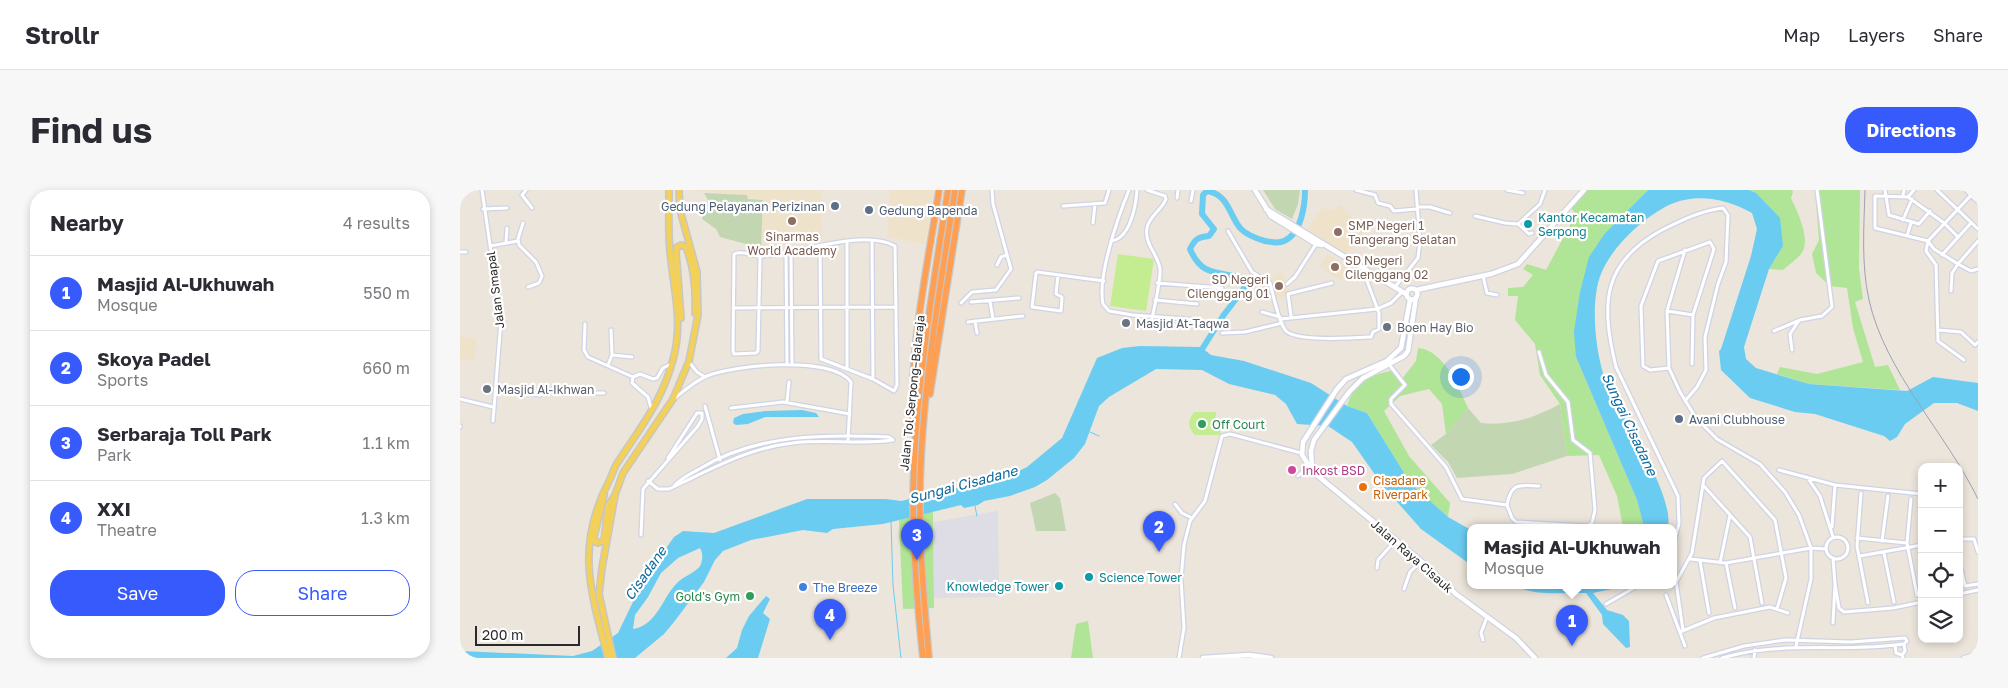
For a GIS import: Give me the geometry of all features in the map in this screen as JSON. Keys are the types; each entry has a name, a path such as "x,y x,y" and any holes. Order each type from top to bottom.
{"highway":[{"path":"915,449 912,412 914,379 939,190"},
{"name":"Jalan Tol Serpong–Balaraja","path":"923,658 920,530 922,448 927,381 948,190"},
{"name":"Jalan Tol Serpong–Balaraja","path":"929,658 923,628 913,530 915,449 955,190"},
{"path":"927,381 963,190"}],"main road":[{"path":"669,190 670,248 677,298 678,333"},
{"path":"608,658 601,620 600,585 615,495 623,474 673,399 688,361 698,316 698,280 692,250 680,210 679,190"},
{"path":"1255,190 1272,216 1367,271 1404,291 1416,294"},
{"path":"1404,291 1410,300 1416,294 1430,288 1504,270 1524,259 1584,190"},
{"path":"613,658 588,572 589,539 595,509 617,463 652,412 672,363 682,308 676,250 678,246 683,245 690,261 694,290 694,338"},
{"name":"Jalan Raya Cisauk","path":"1310,465 1312,445 1349,392 1363,378 1408,351 1416,294"},
{"name":"Jalan Raya Cisauk","path":"1410,300 1401,348 1388,363 1352,375 1337,389 1310,429 1303,442 1301,453 1312,471 1421,561 1456,594 1516,638 1533,657"},
{"path":"611,476 597,521 594,538 597,543 604,541 608,506 615,495"},
{"path":"1203,658 1250,655 1271,658"}],"street":[{"name":"Jalan Smapal","path":"482,190 501,320 493,421"},
{"path":"522,190 522,195 532,208"},
{"path":"522,195 526,190"},
{"path":"991,301 994,291 1010,272 1011,266 993,204 992,190"},
{"path":"1063,206 1105,204 1109,190"},
{"path":"1129,190 1111,241 1102,302 1109,310 1199,320"},
{"path":"1111,241 1118,240 1125,232 1136,204 1137,190"},
{"path":"1147,190 1165,196 1166,199 1163,207 1149,222 1147,230 1148,240 1160,268 1150,327"},
{"path":"1177,198 1178,190"},
{"path":"1191,201 1193,190"},
{"path":"1356,190 1375,195 1378,203 1390,206 1394,211 1430,207 1450,213"},
{"path":"1395,286 1418,258 1420,241 1416,190"},
{"path":"1507,190 1523,193"},
{"path":"1518,224 1539,205 1545,190"},
{"path":"1774,331 1800,320 1825,314 1833,306 1817,190"},
{"path":"1884,190 1889,215 1919,224 1930,211"},
{"path":"1903,195 1904,190"},
{"path":"1903,220 1914,190"},
{"path":"1938,190 1970,223 1978,228"},
{"path":"1966,190 1978,201"},
{"path":"1964,360 1939,343 1936,264 1926,252 1928,242 1976,190"},
{"path":"1958,237 1930,211 1910,198 1903,195 1875,196 1874,227 1928,242 1942,255 1958,264 1971,271 1978,269"},
{"path":"1093,223 1095,204"},
{"path":"484,209 507,208"},
{"path":"1677,531 1679,524 1678,496 1616,367 1611,348 1607,300 1616,270 1627,255 1642,241 1698,213 1723,208 1728,215 1726,265 1718,284 1705,337 1706,370 1697,387 1685,402"},
{"path":"1475,216 1518,224 1529,234 1532,233"},
{"path":"523,222 518,241 521,248 536,262 542,276 539,282 528,287"},
{"path":"1907,236 1911,222"},
{"path":"1942,255 1970,223"},
{"path":"506,242 507,228"},
{"path":"1228,231 1247,265 1257,277 1270,283 1281,320 1289,333 1299,336 1370,337 1373,332 1379,329 1380,316 1367,281 1367,271"},
{"path":"490,246 518,241"},
{"path":"1951,291 1952,273 1978,241"},
{"path":"847,242 847,368"},
{"path":"760,256 758,352 736,354 733,351 734,254 760,256 786,251 847,242 872,242 895,246 896,390 847,368 820,359 820,246"},
{"path":"872,242 873,379"},
{"path":"1669,368 1650,370 1644,366 1641,306 1658,261 1712,242 1714,246 1693,315 1692,364"},
{"path":"1287,284 1295,277 1317,243"},
{"path":"1685,250 1667,311 1669,368 1685,402 1696,418 1711,434 1760,464 1776,481 1800,515 1811,548 1811,580 1796,646"},
{"path":"786,251 787,364"},
{"path":"791,251 792,364"},
{"path":"460,252 466,252"},
{"path":"997,265 1001,258 1007,255"},
{"path":"1058,275 1056,294 1062,297 1061,311 1032,307 1036,272 1104,281"},
{"path":"1482,276 1486,293 1497,295"},
{"path":"1157,283 1222,288"},
{"path":"1292,316 1288,294 1332,283"},
{"path":"987,291 991,301 993,319"},
{"path":"961,303 972,292 994,291"},
{"path":"1222,333 1245,332 1292,316 1377,309 1391,303 1404,291"},
{"path":"971,302 1018,298"},
{"path":"1155,300 1197,304"},
{"path":"734,308 896,307"},
{"path":"1667,311 1693,315"},
{"path":"1262,312 1281,320"},
{"path":"968,322 1023,316"},
{"path":"1792,350 1791,332 1800,320"},
{"path":"975,321 977,333"},
{"path":"585,324 585,354 588,357 633,377 640,374 649,378 658,378 664,368 672,363"},
{"path":"608,365 612,354 611,330"},
{"path":"1938,330 1959,332 1974,344 1978,342"},
{"path":"1539,352 1546,375 1568,402 1573,440 1590,453 1594,518 1589,524"},
{"path":"612,354 632,358"},
{"path":"688,361 697,372 705,377"},
{"path":"1388,363 1405,385 1391,399 1391,404 1446,467 1462,499 1467,502 1507,505"},
{"path":"673,399 705,377 723,371 787,364 827,369 849,379 851,385 848,438"},
{"path":"633,377 632,382 648,397 652,412"},
{"path":"787,402 789,382"},
{"path":"496,389 540,394 550,388 558,388 604,394"},
{"path":"460,398 493,407"},
{"path":"731,408 787,402 850,414"},
{"path":"705,406 720,461"},
{"path":"641,536 641,495 648,481 668,458 697,412 702,413 698,426 678,450 668,458"},
{"path":"1179,658 1184,628 1181,579 1183,554 1192,518 1204,501 1224,434 1301,453"},
{"path":"648,481 660,490 675,486 720,461 768,445 822,439 848,438 889,437 893,440 848,438"},
{"path":"1677,580 1690,559 1704,478 1722,461 1775,520 1785,583 1777,609"},
{"path":"1298,476 1310,465"},
{"path":"1779,470 1835,485 1918,494"},
{"path":"1807,477 1820,496 1832,528"},
{"path":"1702,484 1750,538 1762,603"},
{"path":"1539,486 1518,485 1514,487 1507,505 1512,518 1516,522 1552,524"},
{"path":"1833,538 1835,485"},
{"path":"1861,493 1857,546 1868,603"},
{"path":"1882,540 1888,496"},
{"path":"1911,499 1907,543 1917,595"},
{"path":"1175,504 1182,513 1192,518"},
{"path":"1720,563 1730,514"},
{"path":"1826,549 1828,542 1833,538 1841,538 1848,547"},
{"path":"1857,538 1907,543"},
{"path":"1963,539 1974,539 1978,552"},
{"path":"1376,568 1378,560 1395,540"},
{"path":"1848,547 1857,546"},
{"path":"1860,556 1918,546"},
{"path":"1834,558 1845,555 1848,547"},
{"path":"1690,559 1726,563 1781,552 1811,548 1826,549 1834,558 1833,624"},
{"path":"1884,553 1894,602"},
{"path":"1404,589 1410,572 1421,561"},
{"path":"1700,561 1709,613"},
{"path":"1726,563 1735,608"},
{"path":"1963,577 1965,586 1978,584"},
{"path":"1835,584 1839,608 1844,612 1893,608 1918,603"},
{"path":"1606,604 1632,589"},
{"path":"1677,589 1681,631"},
{"path":"1963,593 1978,590"},
{"path":"1666,595 1685,646"},
{"path":"1681,631 1714,618 1770,607 1788,613"},
{"path":"1484,640 1481,633 1487,617"},
{"path":"1703,658 1765,642 1798,640 1851,642 1905,638 1907,641 1904,644 1905,651 1902,656 1896,652 1894,645"},
{"path":"1722,658 1755,650 1796,646 1850,648 1904,644"},
{"path":"1754,658 1755,650"},
{"path":"1743,652 1745,658"},
{"path":"1963,658 1972,655 1974,658"}],"shaded area":[{"name":"Sinarmas World Academy","path":"687,190 822,190 822,241 761,248 763,200 748,198 747,195"},
{"path":"890,190 934,190 925,244 887,237"},
{"name":"SMP Negeri 1 Tangerang Selatan","path":"1341,205 1367,234 1355,248 1344,255 1308,229 1322,208 1333,210"},
{"name":"SD Negeri Cilenggang 02","path":"1327,254 1350,268 1342,281 1319,267"},
{"name":"SD Negeri Cilenggang 01","path":"1282,272 1291,295 1276,299 1268,278"},
{"path":"460,337 477,338 475,361 460,359"},
{"path":"998,511 999,597 934,598 934,522"}],"green space":[{"path":"1263,190 1300,190 1298,204 1292,219 1275,209"},
{"path":"1585,190 1648,190 1605,233 1576,357 1637,500 1643,524 1622,524 1617,496 1599,455 1567,456 1560,404 1540,375 1535,344 1515,320 1518,296 1508,296 1508,288 1523,287 1533,275 1523,269 1527,264 1546,270 1576,214 1571,208"},
{"path":"1749,190 1792,190 1793,192 1791,198 1797,210 1805,242 1801,254 1783,270 1769,269 1783,246 1756,193"},
{"path":"1815,190 1860,190 1859,269 1863,299 1855,302 1875,367 1888,365 1900,390 1809,384 1777,374 1780,367 1817,374 1863,362 1853,328 1847,288 1830,286 1816,273 1812,254 1819,240"},
{"path":"704,193 747,195 748,199 763,200 761,248 720,237 716,229 702,219 708,200"},
{"path":"1118,254 1154,259 1146,311 1110,306"},
{"path":"1418,348 1436,355 1443,363 1455,381 1468,408 1446,434 1442,404 1429,389 1400,396 1384,411 1409,456 1450,503 1448,517 1411,484 1367,413 1347,406 1350,397 1358,385 1374,375 1390,371 1401,380 1416,361"},
{"path":"1560,404 1567,456 1512,474 1457,478 1448,462 1431,445 1446,434 1468,408 1481,423 1492,424 1522,420"},
{"name":"Off Court","path":"1194,412 1216,412 1215,430 1221,430 1220,435 1195,435 1189,423"},
{"path":"1055,493 1060,498 1066,531 1036,531 1030,503"},
{"path":"933,511 934,608 903,609 899,520"},
{"path":"1088,621 1093,658 1071,658 1076,624"}],"water":[{"path":"1648,190 1749,190 1756,193 1780,218 1783,246 1769,269 1744,347 1746,359 1756,368 1809,384 1907,391 1933,377 1978,383 1978,411 1957,403 1934,403 1905,424 1897,437 1890,441 1884,436 1815,414 1795,412 1750,398 1721,370 1719,351 1751,256 1757,229 1752,213 1731,204 1709,199 1698,198 1676,202 1646,219 1619,245 1601,274 1595,300 1596,332 1604,377 1656,477 1668,513 1668,524 1643,524 1637,500 1576,357 1574,332 1580,292 1589,257 1605,233"},
{"path":"1140,346 1201,347 1211,355 1244,361 1311,383 1347,406 1367,413 1411,484 1448,517 1467,528 1467,562 1421,529 1383,486 1352,442 1328,426 1297,424 1286,404 1275,395 1229,384 1202,370 1156,369 1109,397 1099,406 1085,444 1074,458 1047,480 1035,487 1010,496 984,501 978,505 964,508 961,505 883,524 833,529 827,533 803,530 751,540 723,551 715,560 704,582 674,622 664,634 635,658 460,658 460,651 573,656 592,651 618,633 644,579 674,537 683,531 714,533 807,499 886,499 901,501 1009,476 1027,467 1062,438 1097,358 1122,348","holes":["700,548 702,554 700,566 672,588 659,610 648,622 633,629 635,615 648,597 661,573 678,558"]},
{"path":"802,410 816,413 819,417 765,417 748,424 736,425 733,423 734,418 743,414 765,411"},
{"path":"1522,589 1612,589 1593,593 1607,610 1623,615 1629,621 1630,647 1626,648 1603,624 1602,615 1586,593 1529,591"},
{"path":"766,596 770,599 763,613 770,619 758,658 726,658 737,648 742,630 749,616"}],"waterway":[{"path":"1199,354 1223,316 1245,287 1240,277 1216,273 1204,268 1199,264 1190,249 1197,239 1209,236 1214,229 1202,214 1203,195 1207,191 1214,193 1225,201 1237,224 1246,233 1262,240 1277,243 1290,237 1298,226 1303,211 1305,190"},
{"path":"1090,432 1099,436"},
{"path":"975,506 977,516"},
{"path":"891,522 893,585 901,658"}],"railway":[{"path":"1865,190 1864,245 1866,286 1877,327 1902,377 1965,474 1978,499"}],"place":[{"name":"Gedung Pelayanan Perizinan","path":"835,206"},
{"name":"Gedung Bapenda","path":"869,210"},
{"name":"Sinarmas World Academy","path":"792,221"},
{"name":"Kantor Kecamatan Serpong","path":"1528,224"},
{"name":"SMP Negeri 1 Tangerang Selatan","path":"1338,232"},
{"name":"SD Negeri Cilenggang 02","path":"1335,267"},
{"name":"SD Negeri Cilenggang 01","path":"1279,286"},
{"name":"Masjid At-Taqwa","path":"1126,323"},
{"name":"Boen Hay Bio","path":"1387,327"},
{"name":"Masjid Al-Ikhwan","path":"487,389"},
{"name":"Avani Clubhouse","path":"1679,419"},
{"name":"Off Court","path":"1202,424"},
{"name":"Inkost BSD","path":"1292,470"},
{"name":"Cisadane Riverpark","path":"1363,487"},
{"name":"Skoya Padel","path":"1159,552"},
{"name":"Serbaraja Toll Park","path":"917,560"},
{"name":"Science Tower","path":"1089,577"},
{"name":"Knowledge Tower","path":"1059,586"},
{"name":"The Breeze","path":"803,587"},
{"name":"Gold's Gym","path":"750,596"},
{"name":"XXI","path":"830,640"},
{"name":"Masjid Al-Ukhuwah","path":"1572,646"}],"water label":[{"name":"Sungai Cisadane","path":"1630,424"},
{"name":"Sungai Cisadane","path":"963,484"},
{"name":"Cisadane","path":"645,573"}]}
